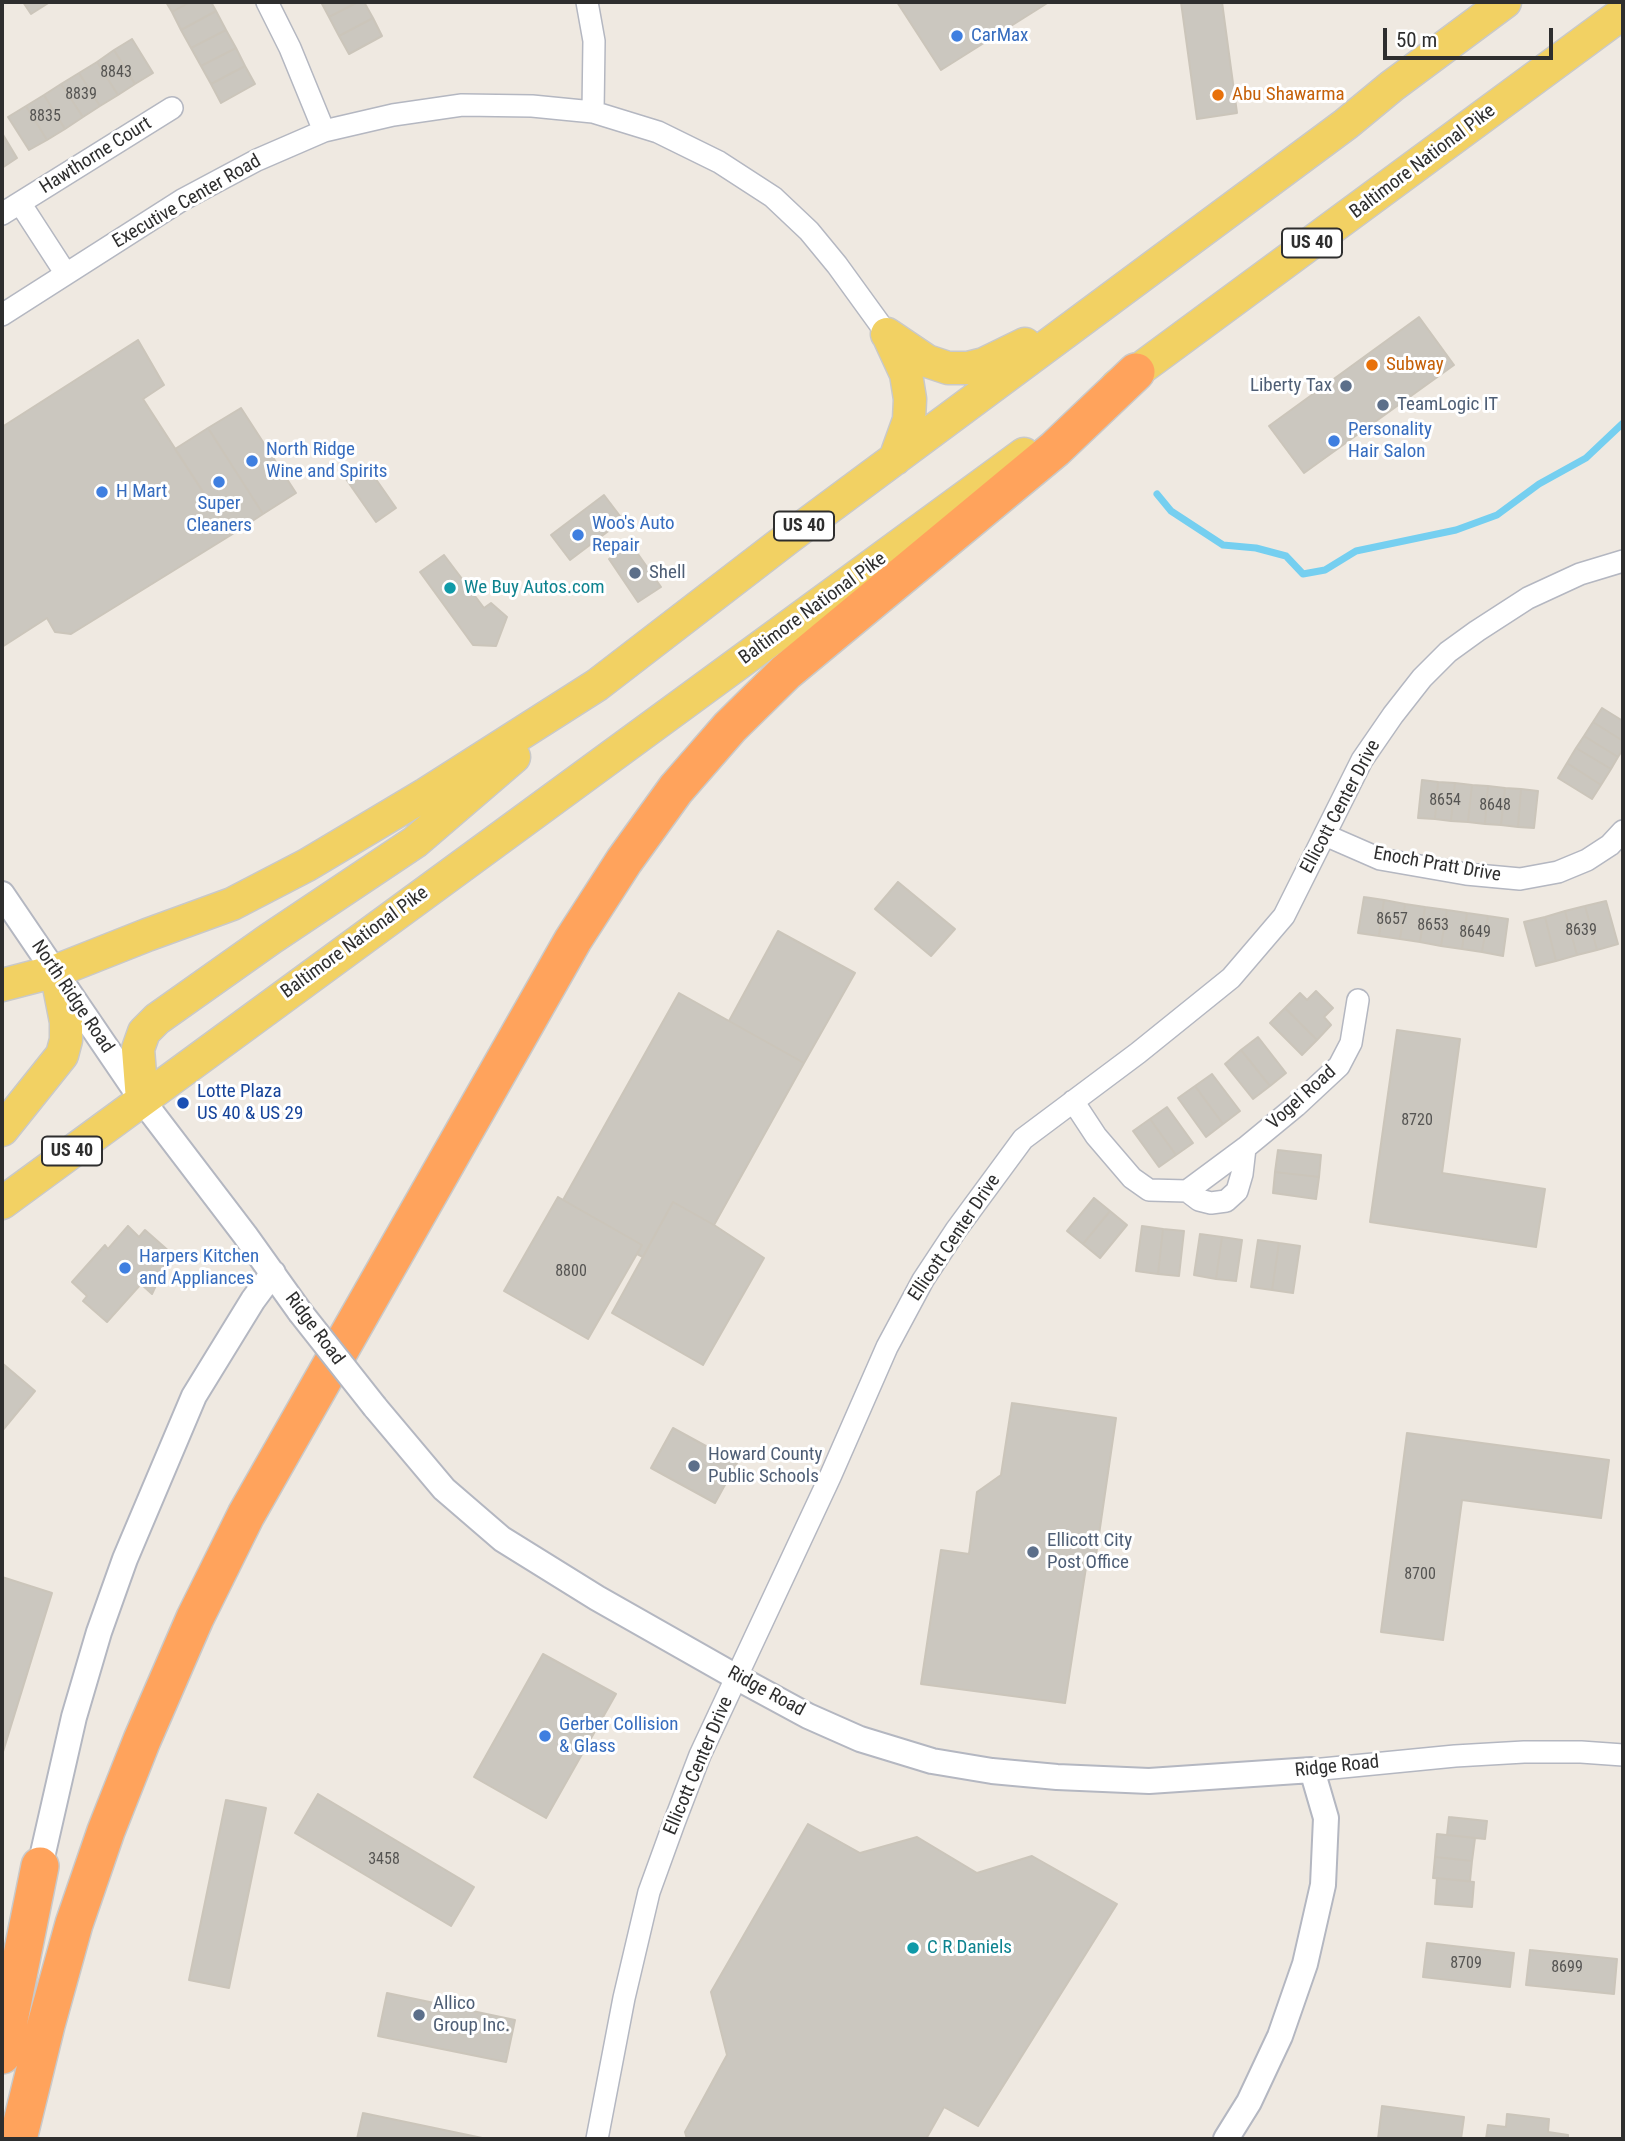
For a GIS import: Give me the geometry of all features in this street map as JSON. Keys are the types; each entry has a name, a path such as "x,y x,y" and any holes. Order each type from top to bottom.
{"highway":[{"path":"18,2139 74,1924 106,1831 195,1618 246,1515 573,940 624,860 676,789 730,727 786,672 1055,449 1136,372"},
{"path":"2,2055 40,1866"}],"main road":[{"name":"US 40","path":"2,985 56,971 232,904 307,865 426,794 597,685 788,538 1346,124 1504,2"},
{"name":"Baltimore National Pike","path":"2,1203 1623,13"},
{"path":"887,334 927,361 948,368 968,368 1083,317"},
{"path":"887,334 906,374 910,399 909,420 895,459"},
{"path":"142,1100 138,1049 144,1032 157,1019 415,842 597,685"},
{"path":"2,1130 62,1055 66,1040 66,1022 56,971"}],"street":[{"path":"267,2 290,48 324,131"},
{"path":"587,2 594,41 593,112"},
{"name":"Executive Center Road","path":"2,315 182,200 257,160 324,131 393,115 462,105 532,106 593,112 658,132 719,162 773,197 809,231 887,334"},
{"name":"Hawthorne Court","path":"66,274 11,209 172,108"},
{"name":"Ellicott Center Drive","path":"597,2139 624,1998 649,1892 700,1755 738,1678 887,1347 923,1280 1023,1139 1138,1054 1231,978 1284,916 1362,760 1422,678 1448,652 1528,598 1580,574 1623,561"},
{"name":"Enoch Pratt Drive","path":"1325,835 1380,859 1466,874 1520,879 1558,872 1587,860 1610,845 1623,831"},
{"name":"North Ridge Road","path":"2,894 142,1100"},
{"name":"Vogel Road","path":"1187,1191 1245,1148 1339,1066 1351,1042 1358,1000"},
{"name":"Ridge Road","path":"142,1100 300,1312 444,1489 502,1539 597,1598 808,1716 860,1739 932,1761 956,1765 1057,1777 1149,1781 1524,1752 1623,1755"},
{"path":"1073,1101 1096,1136 1132,1178 1149,1190 1187,1191 1199,1200 1212,1203 1226,1201 1237,1191 1245,1148"},
{"path":"40,1866 74,1717 99,1632 125,1559 194,1396 253,1300 273,1273"},
{"path":"1226,2139 1249,2102 1280,2036 1305,1964 1323,1885 1326,1818 1312,1770"}],"building":[{"path":"23,2 50,2 31,14"},
{"path":"166,2 190,2 172,12"},
{"path":"190,2 211,2 216,11 181,30 172,12"},
{"path":"321,2 358,2 329,17"},
{"path":"358,2 364,2 373,18 339,36 329,17"},
{"name":"CarMax","path":"897,2 1049,2 941,70"},
{"path":"1181,2 1222,2 1237,113 1197,119"},
{"path":"216,11 226,30 191,48 181,30"},
{"path":"373,18 382,36 349,54 339,36"},
{"path":"226,30 236,48 201,66 191,48"},
{"path":"132,39 153,73 135,84 114,50"},
{"path":"236,48 245,66 211,84 201,66"},
{"path":"114,50 135,84 118,95 97,62"},
{"path":"97,62 118,95 100,106 79,73"},
{"path":"245,66 255,84 221,103 211,84"},
{"path":"79,73 100,106 83,117 61,84"},
{"path":"61,84 83,117 65,129 44,95"},
{"path":"44,95 65,129 47,140 26,106"},
{"path":"26,106 47,140 29,150 8,117"},
{"path":"2,133 17,158 2,168"},
{"path":"1419,317 1454,365 1304,473 1269,426"},
{"name":"H Mart","path":"138,340 164,385 143,399 231,535 71,634 55,632 47,618 2,647 2,427"},
{"name":"North Ridge Wine and Spirits","path":"241,408 296,493 263,514 208,428"},
{"name":"Super Cleaners","path":"208,428 263,514 231,535 175,449"},
{"path":"366,465 396,508 376,522 346,479"},
{"path":"604,495 623,520 570,560 551,535"},
{"name":"Shell","path":"631,544 661,587 638,602 609,559"},
{"name":"We Buy Autos.com","path":"444,555 484,608 491,603 507,617 496,646 473,645 420,572"},
{"path":"1602,708 1623,721 1623,741 1593,722"},
{"path":"1593,722 1623,741 1623,749 1618,757 1584,736"},
{"path":"1584,736 1618,757 1611,769 1576,748"},
{"path":"1576,748 1611,769 1601,785 1567,763"},
{"path":"1567,763 1601,785 1592,799 1558,778"},
{"path":"1422,780 1438,782 1435,819 1418,818"},
{"path":"1438,782 1455,783 1451,821 1435,819"},
{"path":"1455,783 1472,785 1468,822 1451,821"},
{"path":"1472,785 1488,786 1485,824 1468,822"},
{"path":"1488,786 1505,788 1501,825 1485,824"},
{"path":"1505,788 1521,789 1518,827 1501,825"},
{"path":"1521,789 1538,791 1534,828 1518,827"},
{"path":"898,882 955,929 931,956 875,909"},
{"path":"1364,897 1384,900 1379,936 1358,933"},
{"path":"1384,900 1405,904 1400,939 1379,936"},
{"path":"1606,901 1618,944 1597,950 1585,906"},
{"path":"1405,904 1425,907 1420,942 1400,939"},
{"path":"1585,906 1597,950 1577,955 1565,911"},
{"path":"1425,907 1447,910 1441,946 1420,942"},
{"path":"1447,910 1467,913 1462,949 1441,946"},
{"path":"1565,911 1577,955 1556,961 1545,917"},
{"path":"1467,913 1488,916 1482,952 1462,949"},
{"path":"1488,916 1508,919 1503,956 1482,952"},
{"path":"1545,917 1556,961 1536,966 1524,922"},
{"path":"778,931 855,973 804,1063 729,1021"},
{"path":"1316,991 1333,1008 1324,1017 1331,1025 1317,1040 1285,1008 1300,993 1307,1000"},
{"path":"679,993 804,1063 714,1225 673,1202 643,1257 637,1254 642,1245 563,1200"},
{"path":"1285,1008 1317,1040 1302,1055 1270,1023"},
{"path":"1397,1030 1460,1039 1442,1173 1545,1189 1536,1247 1370,1222"},
{"path":"1258,1037 1286,1073 1270,1086 1241,1050"},
{"path":"1241,1050 1270,1086 1253,1099 1225,1064"},
{"path":"1212,1074 1240,1111 1223,1124 1195,1086"},
{"path":"1195,1086 1223,1124 1206,1137 1178,1098"},
{"path":"1167,1107 1193,1143 1176,1155 1150,1119"},
{"path":"1150,1119 1176,1155 1159,1167 1133,1131"},
{"path":"1278,1150 1321,1155 1319,1177 1275,1172"},
{"path":"1275,1172 1319,1177 1316,1199 1273,1193"},
{"path":"558,1197 642,1245 588,1339 504,1291"},
{"path":"1094,1198 1110,1211 1083,1244 1067,1231"},
{"path":"673,1202 764,1258 703,1365 612,1313"},
{"path":"1110,1211 1127,1225 1100,1258 1083,1244"},
{"name":"Harpers Kitchen and Appliances","path":"128,1226 139,1237 145,1230 171,1253 152,1294 141,1284 107,1322 83,1301 87,1296 72,1282 105,1245 108,1249"},
{"path":"1142,1226 1163,1229 1158,1274 1136,1271"},
{"path":"1163,1229 1184,1231 1179,1276 1158,1274"},
{"path":"1200,1234 1222,1237 1216,1279 1194,1275"},
{"path":"1222,1237 1242,1240 1236,1281 1216,1279"},
{"path":"1258,1240 1279,1243 1272,1290 1251,1287"},
{"path":"1279,1243 1300,1246 1293,1293 1272,1290"},
{"path":"2,1363 35,1391 2,1431"},
{"name":"Ellicott City Post Office","path":"1012,1403 1116,1418 1095,1562 1087,1561 1065,1703 921,1684 941,1550 969,1554 977,1492 1001,1475"},
{"name":"Howard County Public Schools","path":"673,1428 737,1463 715,1503 651,1468"},
{"path":"1407,1433 1609,1460 1601,1518 1462,1500 1443,1640 1381,1632"},
{"path":"2,1577 52,1593 2,1755"},
{"name":"Gerber Collision & Glass","path":"543,1654 616,1694 546,1818 474,1777"},
{"path":"318,1794 474,1887 451,1926 295,1833"},
{"path":"226,1800 266,1808 229,1988 189,1980"},
{"path":"1449,1817 1487,1821 1485,1839 1447,1835"},
{"name":"C R Daniels","path":"808,1824 860,1853 917,1837 977,1873 1032,1856 1117,1904 978,2126 944,2107 926,2139 687,2139 685,2132 727,2055 711,1992"},
{"path":"1437,1834 1475,1838 1472,1861 1435,1857"},
{"path":"1435,1857 1472,1861 1470,1881 1433,1878"},
{"path":"1437,1878 1474,1882 1472,1907 1435,1904"},
{"path":"1427,1943 1514,1953 1510,1987 1423,1977"},
{"path":"1530,1950 1617,1959 1614,1994 1526,1985"},
{"path":"387,1993 515,2020 506,2062 378,2036"},
{"path":"1382,2106 1464,2117 1461,2139 1378,2139"},
{"path":"363,2113 487,2139 357,2139"},
{"path":"1507,2114 1549,2119 1548,2132 1568,2135 1568,2139 1486,2139 1488,2125 1506,2127"}],"waterway":[{"path":"1157,494 1171,511 1223,545 1256,548 1286,556 1303,574 1325,570 1356,551 1456,530 1497,515 1539,484 1586,458 1623,423"}],"place":[{"name":"CarMax","path":"957,36"},
{"name":"Abu Shawarma","path":"1218,95"},
{"name":"Subway","path":"1372,365"},
{"name":"Liberty Tax","path":"1346,386"},
{"name":"TeamLogic IT","path":"1383,405"},
{"name":"Personality Hair Salon","path":"1334,441"},
{"name":"North Ridge Wine and Spirits","path":"252,461"},
{"name":"Super Cleaners","path":"219,482"},
{"name":"H Mart","path":"102,492"},
{"name":"Woo's Auto Repair","path":"578,535"},
{"name":"Shell","path":"635,573"},
{"name":"We Buy Autos.com","path":"450,588"},
{"name":"Lotte Plaza US 40 & US 29","path":"183,1103"},
{"name":"Harpers Kitchen and Appliances","path":"125,1268"},
{"name":"Howard County Public Schools","path":"694,1466"},
{"name":"Ellicott City Post Office","path":"1033,1552"},
{"name":"Gerber Collision & Glass","path":"545,1736"},
{"name":"C R Daniels","path":"913,1948"},
{"name":"Allico Group Inc.","path":"419,2015"}]}
